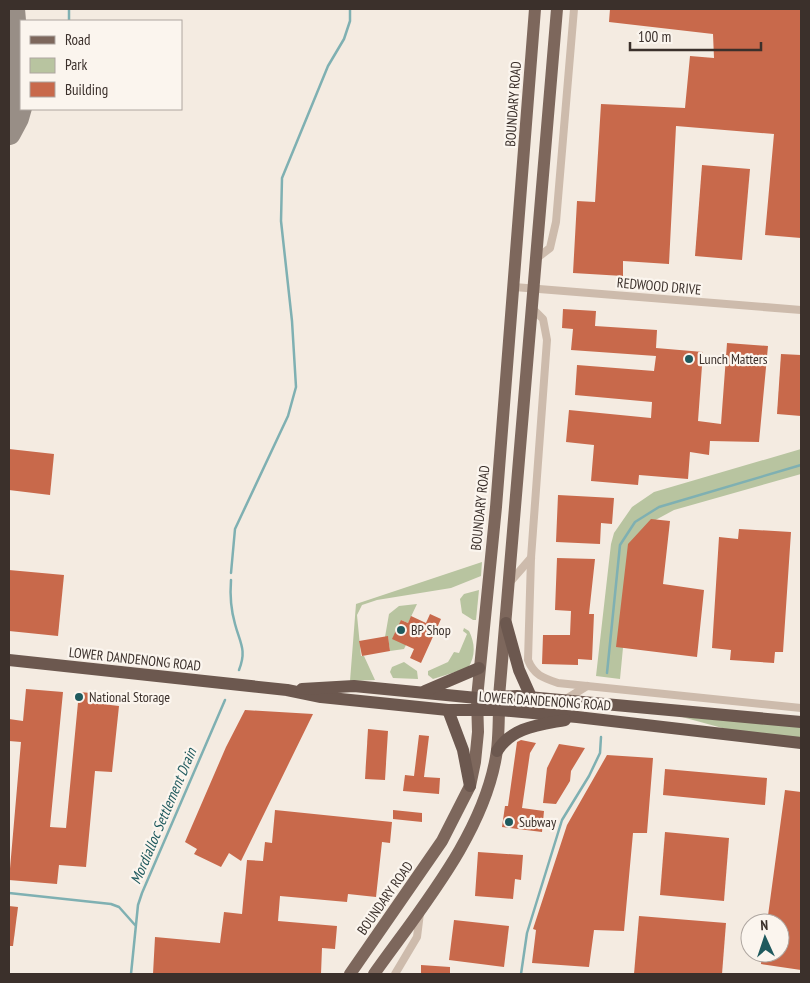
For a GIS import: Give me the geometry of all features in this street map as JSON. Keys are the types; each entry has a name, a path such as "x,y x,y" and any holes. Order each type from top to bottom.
{"highway":[{"path":"506,623 519,670 531,697"},
{"name":"LOWER DANDENONG ROAD","path":"9,660 287,690 321,697 448,710 478,712 499,710 577,717 801,744"},
{"path":"423,692 479,668"},
{"name":"LOWER DANDENONG ROAD","path":"287,690 354,686 477,698 531,697 801,722"},
{"path":"448,710 463,750 470,786"},
{"path":"497,751 507,738 514,733 577,717"}],"main road":[{"name":"BOUNDARY ROAD","path":"350,974 434,853 470,786 476,762 479,668 496,507 535,9"},
{"path":"374,974 459,850 484,798 497,751 499,697 557,9"}],"street":[{"path":"537,258 550,248 556,222 574,9"},
{"name":"REDWOOD DRIVE","path":"514,287 801,310"},
{"path":"510,582 531,558 547,340 543,320 533,310"},
{"name":"LOWER DANDENONG ROAD","path":"531,558 528,660 532,670 540,677 558,683 801,708"},
{"name":"LOWER DANDENONG ROAD","path":"564,700 587,686"},
{"path":"394,974 417,937 420,908"}],"green space":[{"path":"9,34 14,102 9,119"},
{"path":"801,449 801,474 674,510 648,524 631,564 620,679 596,676 611,544 614,533 632,507 654,492"},
{"path":"482,562 481,576 451,588 377,600 362,605 357,615 361,656 364,656 375,680 350,681 356,604"},
{"path":"479,590 476,620 473,620 462,613 460,599 464,594"},
{"path":"417,604 408,623 401,620 406,645 404,649 390,651 388,637 385,637 389,614 399,606"},
{"path":"464,628 469,631 473,640 473,654 468,668 433,679 428,675 428,671 448,662 454,652 459,653 467,634 463,631"},
{"path":"404,662 417,671 418,679 393,678 390,672 392,667"},
{"path":"682,717 801,726 801,739 726,729"}],"building":[{"path":"610,9 801,9 801,238 765,235 774,134 676,126 669,264 623,261 623,276 573,273 577,201 595,202 601,104 685,108 690,56 714,58 713,34 609,22"},
{"path":"702,165 750,169 742,260 695,256"},
{"path":"563,309 596,311 595,326 657,330 656,348 703,352 698,421 721,424 727,343 768,346 759,442 710,441 709,455 690,452 688,479 639,475 638,485 591,481 594,445 566,442 569,410 651,418 652,402 575,395 577,365 654,371 656,356 571,350 573,329 562,328"},
{"path":"781,354 801,355 801,416 777,414"},
{"path":"9,449 54,454 50,495 9,490"},
{"path":"558,495 614,498 612,524 601,523 600,544 556,542"},
{"path":"651,519 670,521 663,584 704,590 697,657 616,647 628,544"},
{"path":"739,529 791,532 783,652 775,652 774,663 730,660 731,650 712,648 719,537 738,539"},
{"path":"557,558 595,559 589,614 594,614 592,660 578,659 578,665 542,664 543,635 570,635 571,611 555,610"},
{"path":"9,570 64,575 58,636 9,631"},
{"path":"430,614 441,619 421,663 410,658 414,649 392,639 401,620 408,623 411,616 426,623"},
{"path":"388,636 390,651 362,656 359,641"},
{"path":"26,689 63,692 50,827 66,828 79,692 103,694 102,704 119,706 112,772 95,771 86,867 59,865 57,884 9,880 21,742 9,741 9,719 23,721"},
{"path":"245,710 313,714 241,861 229,853 221,867 194,854 197,849 185,842 226,747"},
{"path":"368,729 388,731 385,780 365,779"},
{"path":"419,735 429,736 424,777 440,778 439,794 403,791 405,775 414,776"},
{"path":"521,740 536,743 530,753 522,808 544,811 542,832 502,827 505,806 508,806 517,742"},
{"path":"559,744 585,748 571,771 570,781 556,804 543,803 547,768"},
{"path":"607,755 653,758 647,833 633,833 624,931 594,930 589,967 532,963 536,930 533,929 567,825"},
{"path":"665,769 767,778 765,805 663,795"},
{"path":"785,790 801,792 801,970 761,964 790,963 790,913 768,913"},
{"path":"275,810 392,822 390,843 382,842 376,897 348,894 347,902 280,896 278,921 337,926 335,949 322,948 321,974 153,974 155,937 220,943 224,912 242,914 247,860 263,861 265,842 272,843"},
{"path":"393,810 422,813 422,822 393,819"},
{"path":"665,832 729,838 724,901 660,895"},
{"path":"478,852 523,855 521,880 515,879 513,899 475,896"},
{"path":"9,906 18,907 13,946 9,946"},
{"path":"639,916 726,923 722,974 634,974"},
{"path":"454,920 509,926 504,967 449,960"},
{"path":"421,965 450,967 450,974 421,974"}],"waterway":[{"path":"69,9 69,20"},
{"path":"231,573 235,529 288,416 296,387 292,321 281,221 282,178 328,66 344,39 350,21 350,9"},
{"path":"607,673 620,545 635,522 659,507 801,465"},
{"path":"231,580 233,613 243,652 239,670"},
{"name":"Mordialloc Settlement Drain","path":"131,974 138,905 142,893 225,700"},
{"path":"521,974 527,933 562,820 589,776 600,753 601,737"},
{"path":"9,893 111,904 119,907 135,925"}],"taxiway":[{"path":"13,9 20,92"},
{"path":"9,133 20,108"}],"place":[{"name":"Lunch Matters","path":"689,359"},
{"name":"BP Shop","path":"401,630"},
{"name":"National Storage","path":"79,697"},
{"name":"Subway","path":"509,822"}]}
